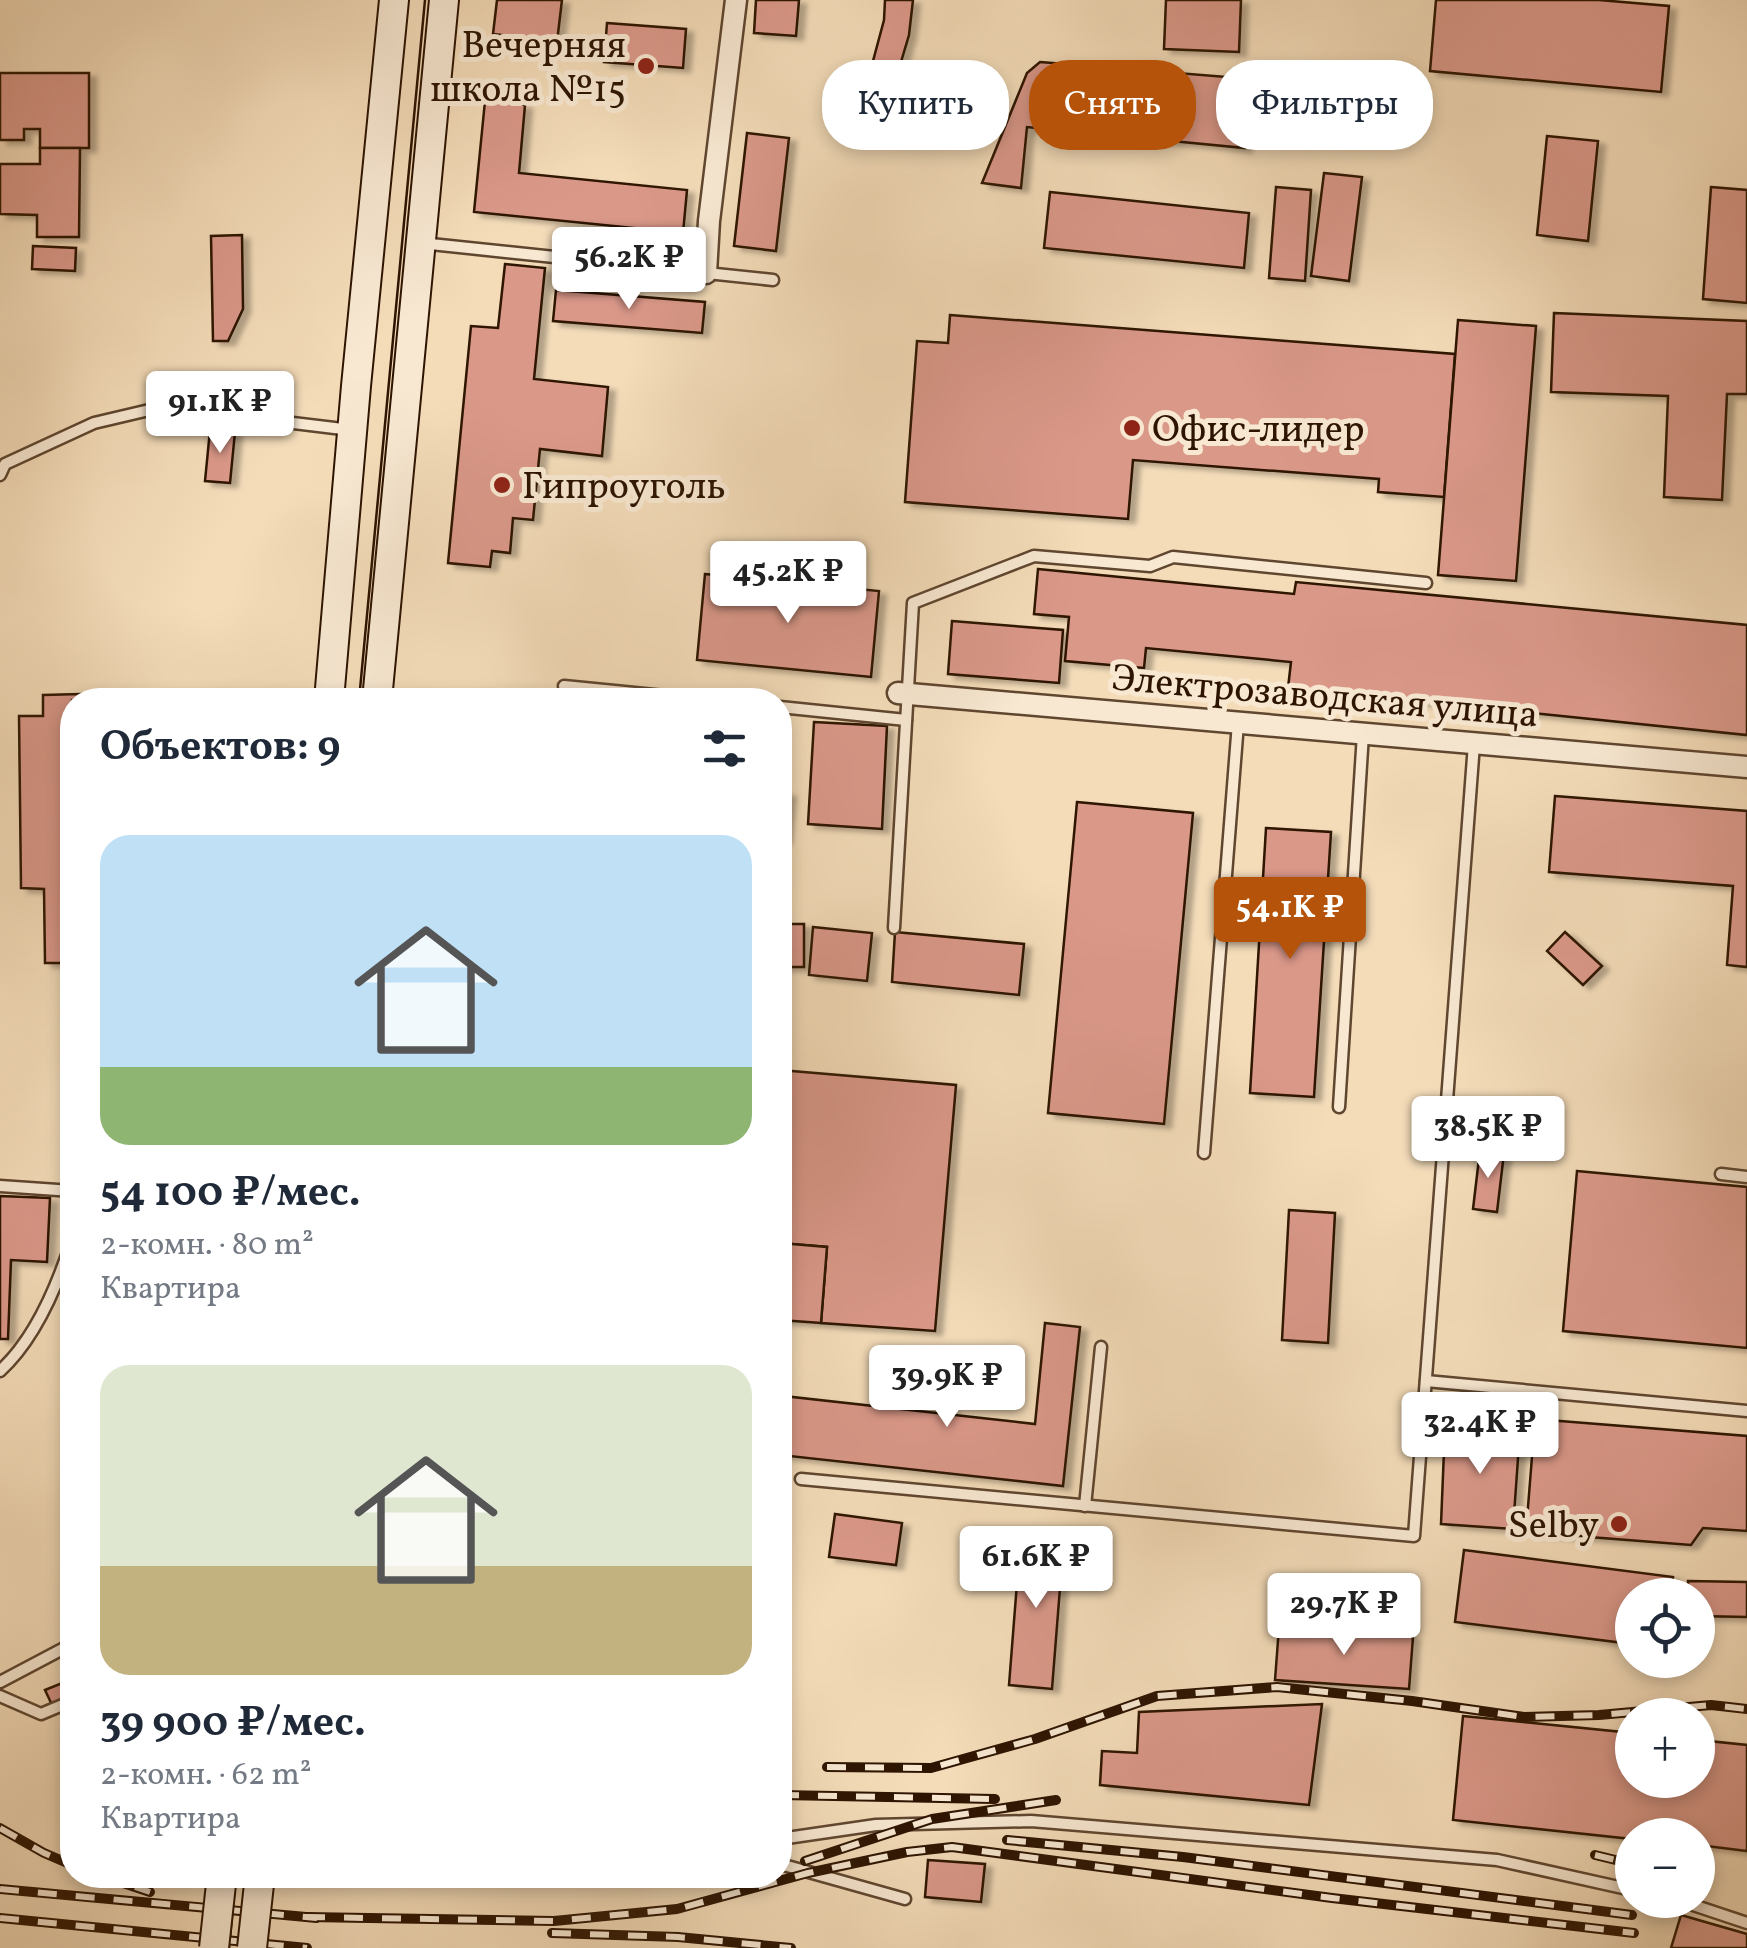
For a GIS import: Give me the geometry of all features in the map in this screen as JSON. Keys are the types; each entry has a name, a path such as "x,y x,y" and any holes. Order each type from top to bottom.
{"main road":[{"path":"330,688 394,0"},
{"path":"378,688 444,0"},
{"path":"214,1948 221,1888"},
{"path":"252,1948 259,1888"}],"street":[{"path":"706,273 736,0"},
{"name":"Электрозаводская улица","path":"903,693 1747,767"}],"lane":[{"path":"420,243 773,280"},
{"path":"0,475 5,464 94,423 162,408 352,430"},
{"path":"894,928 906,720 903,693 913,603 1034,556 1150,566 1172,557 1426,582"},
{"path":"564,686 584,688"},
{"path":"792,708 906,720"},
{"path":"1204,1154 1238,722"},
{"path":"1340,1107 1363,734"},
{"path":"800,1480 1414,1536 1474,743"},
{"path":"1720,1174 1747,1177"},
{"path":"0,1186 60,1190"},
{"path":"0,1370 16,1356 60,1276"},
{"path":"1085,1506 1101,1347"},
{"path":"1426,1381 1747,1410"},
{"path":"0,1682 60,1650"},
{"path":"0,1696 41,1714 60,1706"},
{"path":"792,1837 876,1825 1032,1821 1497,1860 1615,1886"},
{"path":"792,1867 905,1900"},
{"path":"1715,1912 1747,1923"}],"building":[{"path":"497,0 562,0 557,42 493,34"},
{"path":"756,0 799,0 796,36 754,33"},
{"path":"885,0 913,0 902,60 873,60"},
{"path":"1166,0 1241,0 1239,52 1164,49"},
{"path":"1436,0 1599,0 1669,6 1661,92 1433,71"},
{"path":"607,23 686,29 683,68 604,62"},
{"path":"0,73 89,73 89,148 40,148 40,129 24,129 24,140 0,140"},
{"path":"1027,73 1029,127 1021,188 982,183 996,150 1009,150 1009,117"},
{"path":"1196,75 1216,76 1216,145 1196,143"},
{"path":"485,101 525,105 519,173 687,190 683,233 474,212"},
{"path":"747,133 789,138 776,251 734,246"},
{"path":"1547,136 1598,141 1588,241 1537,235"},
{"path":"40,148 80,148 79,237 37,237 37,215 0,214 0,164 40,164"},
{"path":"1324,173 1362,177 1349,281 1311,276"},
{"path":"1276,187 1311,190 1305,281 1269,278"},
{"path":"1711,187 1747,190 1747,303 1703,299"},
{"path":"1050,192 1249,213 1244,268 1044,248"},
{"path":"242,235 243,309 228,341 213,341 211,236"},
{"path":"33,246 76,248 75,271 32,269"},
{"path":"505,264 545,268 534,379 608,387 602,456 540,449 533,520 513,518 510,553 492,551 490,567 448,563 471,326 498,328"},
{"path":"556,290 705,302 702,333 553,321"},
{"path":"1554,313 1747,321 1747,394 1727,394 1722,500 1664,497 1668,396 1551,392"},
{"path":"950,315 1455,354 1444,497 1378,492 1379,479 1133,460 1128,519 905,502 917,341 948,343"},
{"path":"1458,320 1536,326 1516,581 1438,575"},
{"path":"210,430 235,432 230,483 205,481"},
{"path":"1038,569 1294,594 1296,582 1747,625 1747,735 1288,688 1291,662 1146,648 1144,668 1065,661 1069,617 1034,614"},
{"path":"705,574 879,591 871,677 697,660"},
{"path":"952,621 1063,630 1059,683 948,674"},
{"path":"43,695 60,695 60,963 45,963 44,889 21,888 19,716 43,716"},
{"path":"814,722 887,726 882,829 808,824"},
{"path":"1555,796 1747,811 1747,967 1727,965 1733,886 1549,872"},
{"path":"1077,802 1193,813 1164,1124 1048,1113"},
{"path":"1266,828 1331,832 1314,1097 1250,1093"},
{"path":"792,924 804,924 804,967 792,967"},
{"path":"813,927 872,933 867,981 809,975"},
{"path":"895,932 1024,944 1019,995 892,982"},
{"path":"1565,932 1602,966 1583,985 1547,951"},
{"path":"792,1071 956,1085 935,1331 821,1323 827,1247 792,1244"},
{"path":"1480,1150 1504,1153 1497,1212 1473,1209"},
{"path":"1577,1171 1747,1187 1747,1348 1563,1331"},
{"path":"0,1196 50,1198 47,1262 11,1260 8,1339 0,1339"},
{"path":"1289,1210 1335,1213 1328,1343 1282,1340"},
{"path":"792,1244 827,1247 821,1323 792,1321"},
{"path":"1045,1323 1080,1327 1063,1486 792,1456 792,1397 1035,1424"},
{"path":"1535,1419 1747,1436 1747,1531 1703,1528 1691,1545 1526,1532"},
{"path":"1445,1426 1520,1430 1513,1529 1441,1524"},
{"path":"835,1514 902,1523 896,1565 829,1557"},
{"path":"1021,1532 1064,1537 1052,1689 1009,1685"},
{"path":"1464,1550 1673,1577 1615,1578 1615,1642 1455,1622"},
{"path":"1715,1581 1747,1582 1747,1617 1715,1616"},
{"path":"1279,1627 1413,1637 1409,1689 1275,1680"},
{"path":"60,1684 60,1702 52,1705 45,1690"},
{"path":"1322,1704 1309,1805 1100,1785 1102,1751 1137,1753 1139,1712"},
{"path":"1463,1716 1615,1731 1615,1798 1715,1798 1715,1742 1747,1745 1747,1851 1715,1847 1715,1818 1615,1818 1615,1837 1453,1820"},
{"path":"928,1860 985,1864 981,1902 925,1897"},
{"path":"1680,1918 1747,1934 1747,1948 1671,1948"}],"tram line":[{"path":"360,688 425,0"},
{"path":"229,1948 235,1888"}],"railway":[{"path":"827,1767 931,1768 1035,1739 1157,1696 1277,1687 1524,1717 1711,1705 1747,1709"},
{"path":"792,1795 995,1799"},
{"path":"805,1861 932,1819 1056,1800"},
{"path":"0,1828 60,1860"},
{"path":"1007,1840 1183,1857 1615,1913"},
{"path":"792,1877 907,1852 952,1847 1332,1898 1634,1933"},
{"path":"1595,1855 1615,1860"},
{"path":"138,1888 150,1892"},
{"path":"306,1917 554,1921 677,1909 753,1888"},
{"path":"0,1889 317,1918"},
{"path":"0,1918 307,1948"},
{"path":"552,1933 678,1937 791,1948"}],"place":[{"name":"Вечерняя школа №15","path":"646,66"},
{"name":"Офис-лидер","path":"1132,428"},
{"name":"Гипроуголь","path":"502,485"},
{"name":"Selby","path":"1619,1524"}]}
